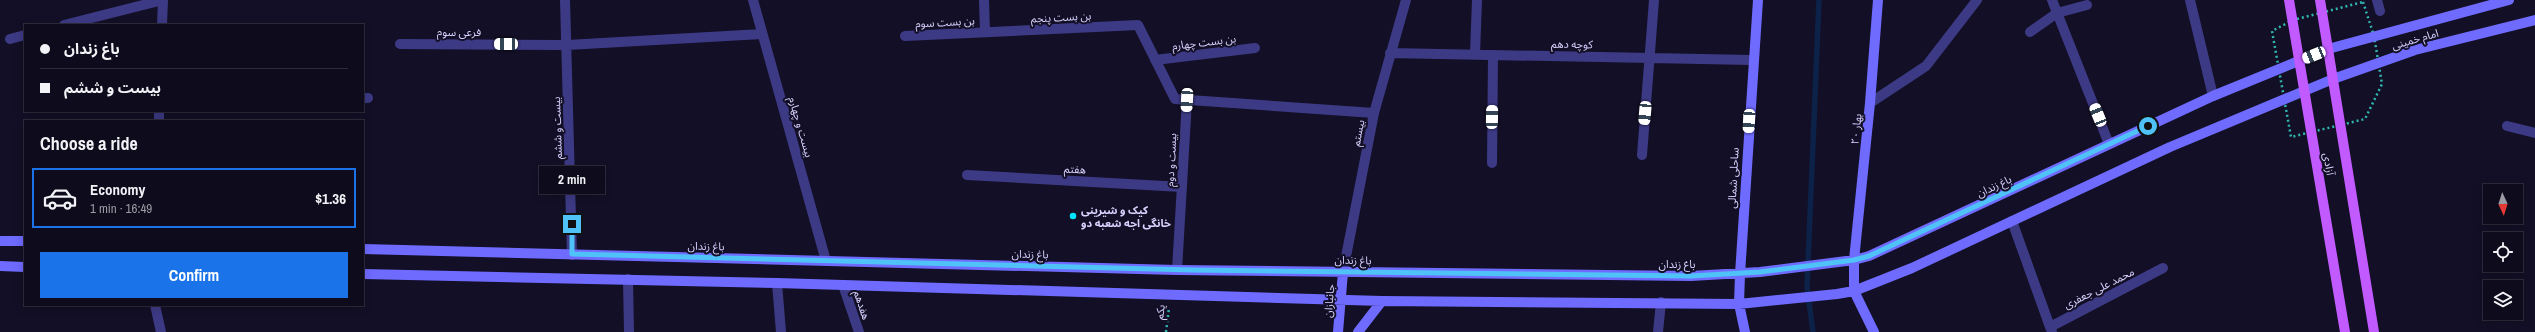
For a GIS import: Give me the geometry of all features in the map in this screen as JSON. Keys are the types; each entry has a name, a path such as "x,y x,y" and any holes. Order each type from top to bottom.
{"main road":[{"name":"ساحلی شمالی","path":"1746,332 1739,304 1740,274 1752,60 1758,0"},
{"name":"بهار ۲۰","path":"1854,290 1854,260 1870,103 1878,0"},
{"name":"آزادی","path":"2289,0 2345,332"},
{"name":"آزادی","path":"2320,0 2374,332"},
{"name":"امام خمینی","path":"2300,60 2328,49 2510,0"},
{"name":"امام خمینی","path":"2305,90 2416,50 2535,20"},
{"name":"باغ زندان","path":"364,249 1177,270 1691,276 1740,274 1854,260 1905,240 2213,96 2300,60"},
{"path":"364,274 628,279 1382,301 1661,302 1739,304 1764,302 1836,294 1854,290 1912,268 2170,147 2305,90"},
{"path":"0,241 24,241"},
{"path":"0,266 24,267"},
{"name":"جانبازان","path":"1338,332 1343,272"},
{"path":"1854,290 1874,332"},
{"path":"1358,332 1382,301"}],"street":[{"path":"68,24 163,0 162,24"},
{"name":"بیست و ششم","path":"565,0 572,254"},
{"name":"بیست و چهارم","path":"753,0 826,261"},
{"path":"984,0 985,32"},
{"name":"بیستم","path":"1343,272 1374,113 1406,0"},
{"path":"1475,54 1477,0"},
{"path":"1642,155 1654,0"},
{"path":"1870,103 1926,66 1977,0"},
{"path":"2052,0 2109,144"},
{"path":"2190,0 2213,96"},
{"path":"2377,0 2380,11"},
{"path":"2472,10 2486,0"},
{"path":"2030,32 2057,12 2087,5"},
{"name":"بن بست پنجم","path":"985,32 1138,26 1155,60"},
{"name":"بن بست سوم","path":"905,36 985,32"},
{"name":"فرعی سوم","path":"400,44 567,45 762,34"},
{"path":"10,39 24,35"},
{"name":"بن بست چهارم","path":"1155,60 1255,48"},
{"name":"کوچه دهم","path":"1390,53 1752,60"},
{"path":"1492,163 1493,55"},
{"path":"1155,60 1175,99 1374,113"},
{"name":"بیست و دوم","path":"1177,270 1187,100"},
{"path":"2507,126 2535,133"},
{"name":"هفتم","path":"967,175 1182,186"},
{"path":"2012,221 2051,329"},
{"name":"محمد علی جعفری","path":"2051,329 2163,268"},
{"path":"628,279 629,332"},
{"path":"777,283 781,332"},
{"name":"هفدهم","path":"843,285 859,332"},
{"path":"1658,332 1661,302"},
{"path":"155,306 161,332"}],"path":[{"name":"یکم","path":"1166,332 1170,294"}],"waterway":[{"path":"1813,332 1807,287 1819,0"}],"place":[{"name":"کیک و شیرینی خانگی اجه شعبه دو","path":"1073,216"}],"route":[{"path":"572,224 572,254 1253,271 1691,276 1740,274 1854,260 1869,256 2148,126"}]}
